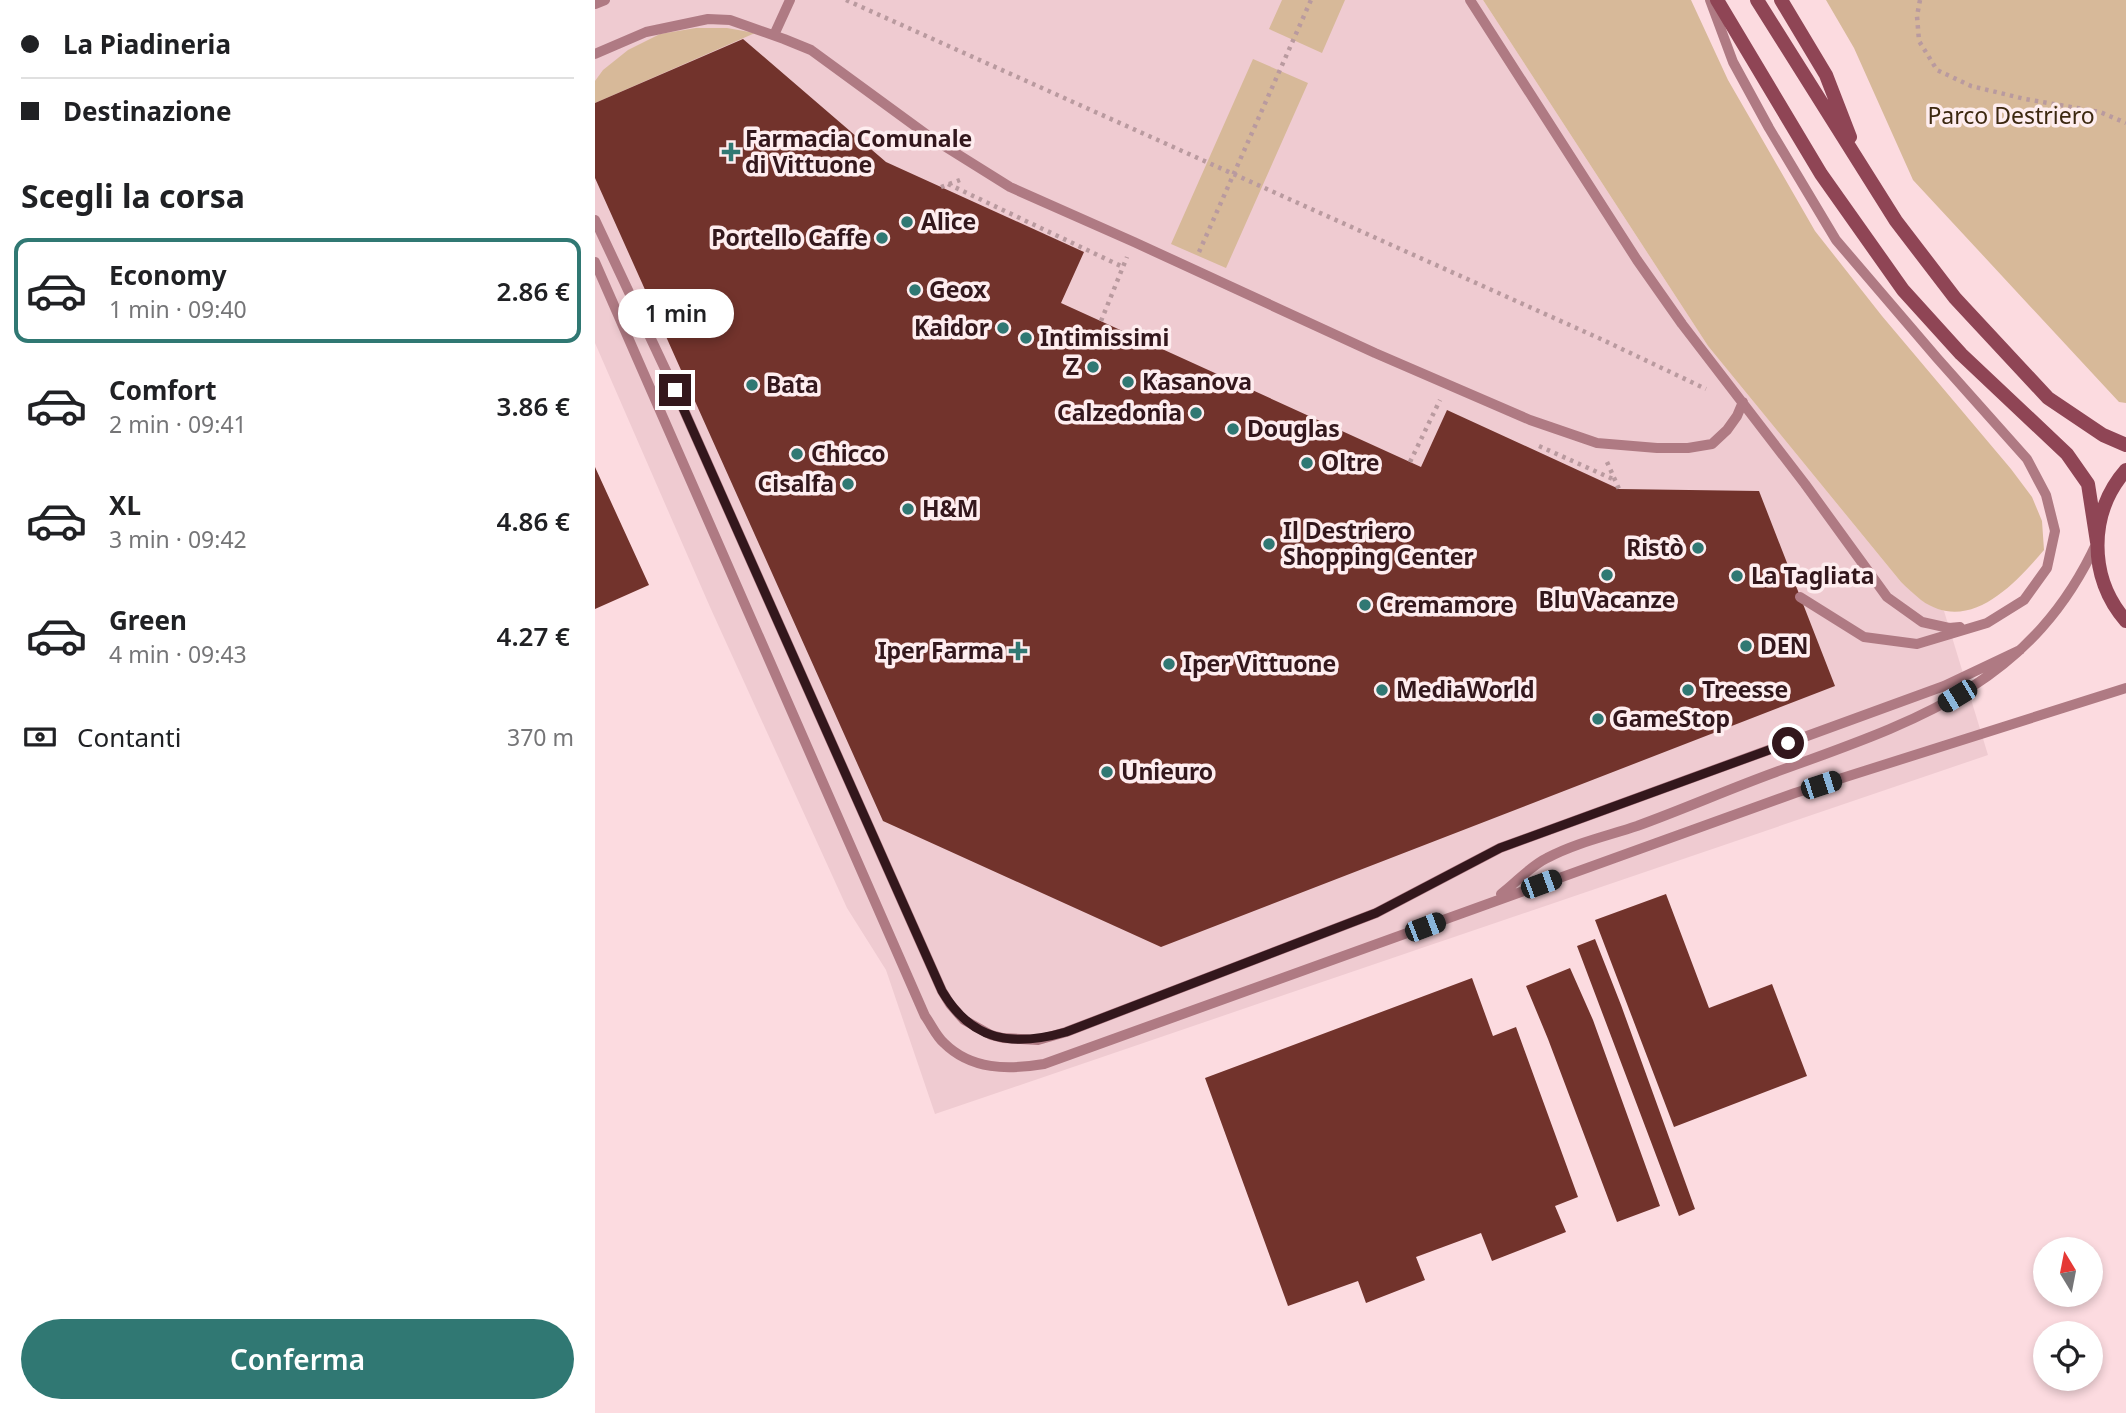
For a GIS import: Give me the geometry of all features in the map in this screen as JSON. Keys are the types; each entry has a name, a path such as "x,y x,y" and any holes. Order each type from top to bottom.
{"main road":[{"path":"1717,0 1821,174 1903,290 1961,354 2027,414 2074,464 2088,484 2099,570 2108,596 2126,621"},
{"path":"1757,0 1896,221 1955,298 2048,398 2103,435 2126,444"},
{"path":"1781,0 1826,75 1864,170"},
{"path":"2097,542 2100,517 2109,493 2126,470"}],"lane":[{"path":"595,4 605,0"},
{"path":"774,35 790,0"},
{"path":"1470,0 1637,260 1887,597 1921,622 1949,628 1987,623"},
{"path":"1710,0 1733,62 1836,240 2028,459 2046,495 2055,531 2047,568 2024,600 1987,623 1917,644 1864,637 1800,597"},
{"path":"595,54 646,32 708,19 730,20 774,35 811,51 930,137 1010,187 1530,420 1597,443 1657,448 1688,448 1711,444 1727,430 1743,402"},
{"path":"595,220 675,390 942,991 964,1020 978,1029 1003,1038 1038,1040 1135,1006 1376,913 1500,848 1944,686 2020,650"},
{"path":"595,262 925,1016 943,1042 960,1056 994,1067 1015,1069 1044,1064 1795,793 2126,688"},
{"path":"1490,902 1546,858 1852,745 1934,710 1979,683 2020,650 2062,605 2085,568 2097,542"}],"path":[{"path":"846,0 1713,392 1743,402"},
{"path":"1192,269 1311,0"},
{"path":"1920,0 1917,16 1919,41 1937,70 1971,86 2100,112 2126,123"},
{"path":"948,184 1123,267"},
{"path":"1101,321 1128,254"},
{"path":"1410,462 1443,394"}],"shaded area":[{"name":"Il Destriero Shopping Center","path":"595,0 1483,0 1708,346 1901,582 1923,601 1944,611 1988,755 935,1114 886,970 847,908 710,607 595,343"}],"green space":[{"path":"1282,0 1345,0 1322,53 1269,29"},
{"path":"1483,0 1691,0 1728,80 1815,231 2032,497 2042,521 2044,550 2005,590 1973,609 1956,612 1939,609 1921,600 1901,582 1708,346"},
{"name":"Parco Destriero","path":"1826,0 2126,0 2126,403 2119,402 1913,180 1854,48"},
{"path":"696,28 727,28 755,33 595,103 595,81 603,70 628,50 660,34"},
{"path":"1253,59 1308,83 1226,268 1171,244"}],"building":[{"name":"Il Destriero Shopping Center","path":"743,39 886,162 1084,252 1061,303 1421,467 1447,410 1619,489 1759,491 1835,686 1161,947 883,821 595,178 595,103"},
{"path":"595,467 649,585 595,609"},
{"path":"1666,894 1709,1008 1772,984 1807,1076 1674,1127 1595,920"},
{"path":"1595,939 1695,1209 1679,1216 1577,946"},
{"path":"1570,968 1593,1020 1660,1206 1617,1222 1526,986"},
{"path":"1472,978 1493,1036 1516,1027 1578,1197 1555,1206 1566,1232 1492,1261 1481,1233 1416,1257 1425,1280 1366,1303 1358,1281 1288,1306 1205,1078"}],"place":[{"name":"Farmacia Comunale di Vittuone","path":"731,152"},
{"name":"Alice","path":"907,222"},
{"name":"Portello Caffe","path":"882,238"},
{"name":"Geox","path":"915,290"},
{"name":"Kaidor","path":"1003,328"},
{"name":"Intimissimi","path":"1026,338"},
{"name":"Z","path":"1093,367"},
{"name":"Kasanova","path":"1128,382"},
{"name":"Bata","path":"752,385"},
{"name":"Calzedonia","path":"1196,413"},
{"name":"Douglas","path":"1233,429"},
{"name":"Chicco","path":"797,454"},
{"name":"Oltre","path":"1307,463"},
{"name":"Cisalfa","path":"848,484"},
{"name":"H&M","path":"908,509"},
{"name":"Il Destriero Shopping Center","path":"1269,544"},
{"name":"Ristò","path":"1698,548"},
{"name":"Blu Vacanze","path":"1607,575"},
{"name":"La Tagliata","path":"1737,576"},
{"name":"Cremamore","path":"1365,605"},
{"name":"DEN","path":"1746,646"},
{"name":"Iper Farma","path":"1018,651"},
{"name":"Iper Vittuone","path":"1169,664"},
{"name":"MediaWorld","path":"1382,690"},
{"name":"Treesse","path":"1688,690"},
{"name":"GameStop","path":"1598,719"},
{"name":"Unieuro","path":"1107,772"}],"route":[{"path":"675,390 942,991 964,1020 991,1035 1038,1040 1066,1032 1376,913 1500,848 1788,743"}]}
